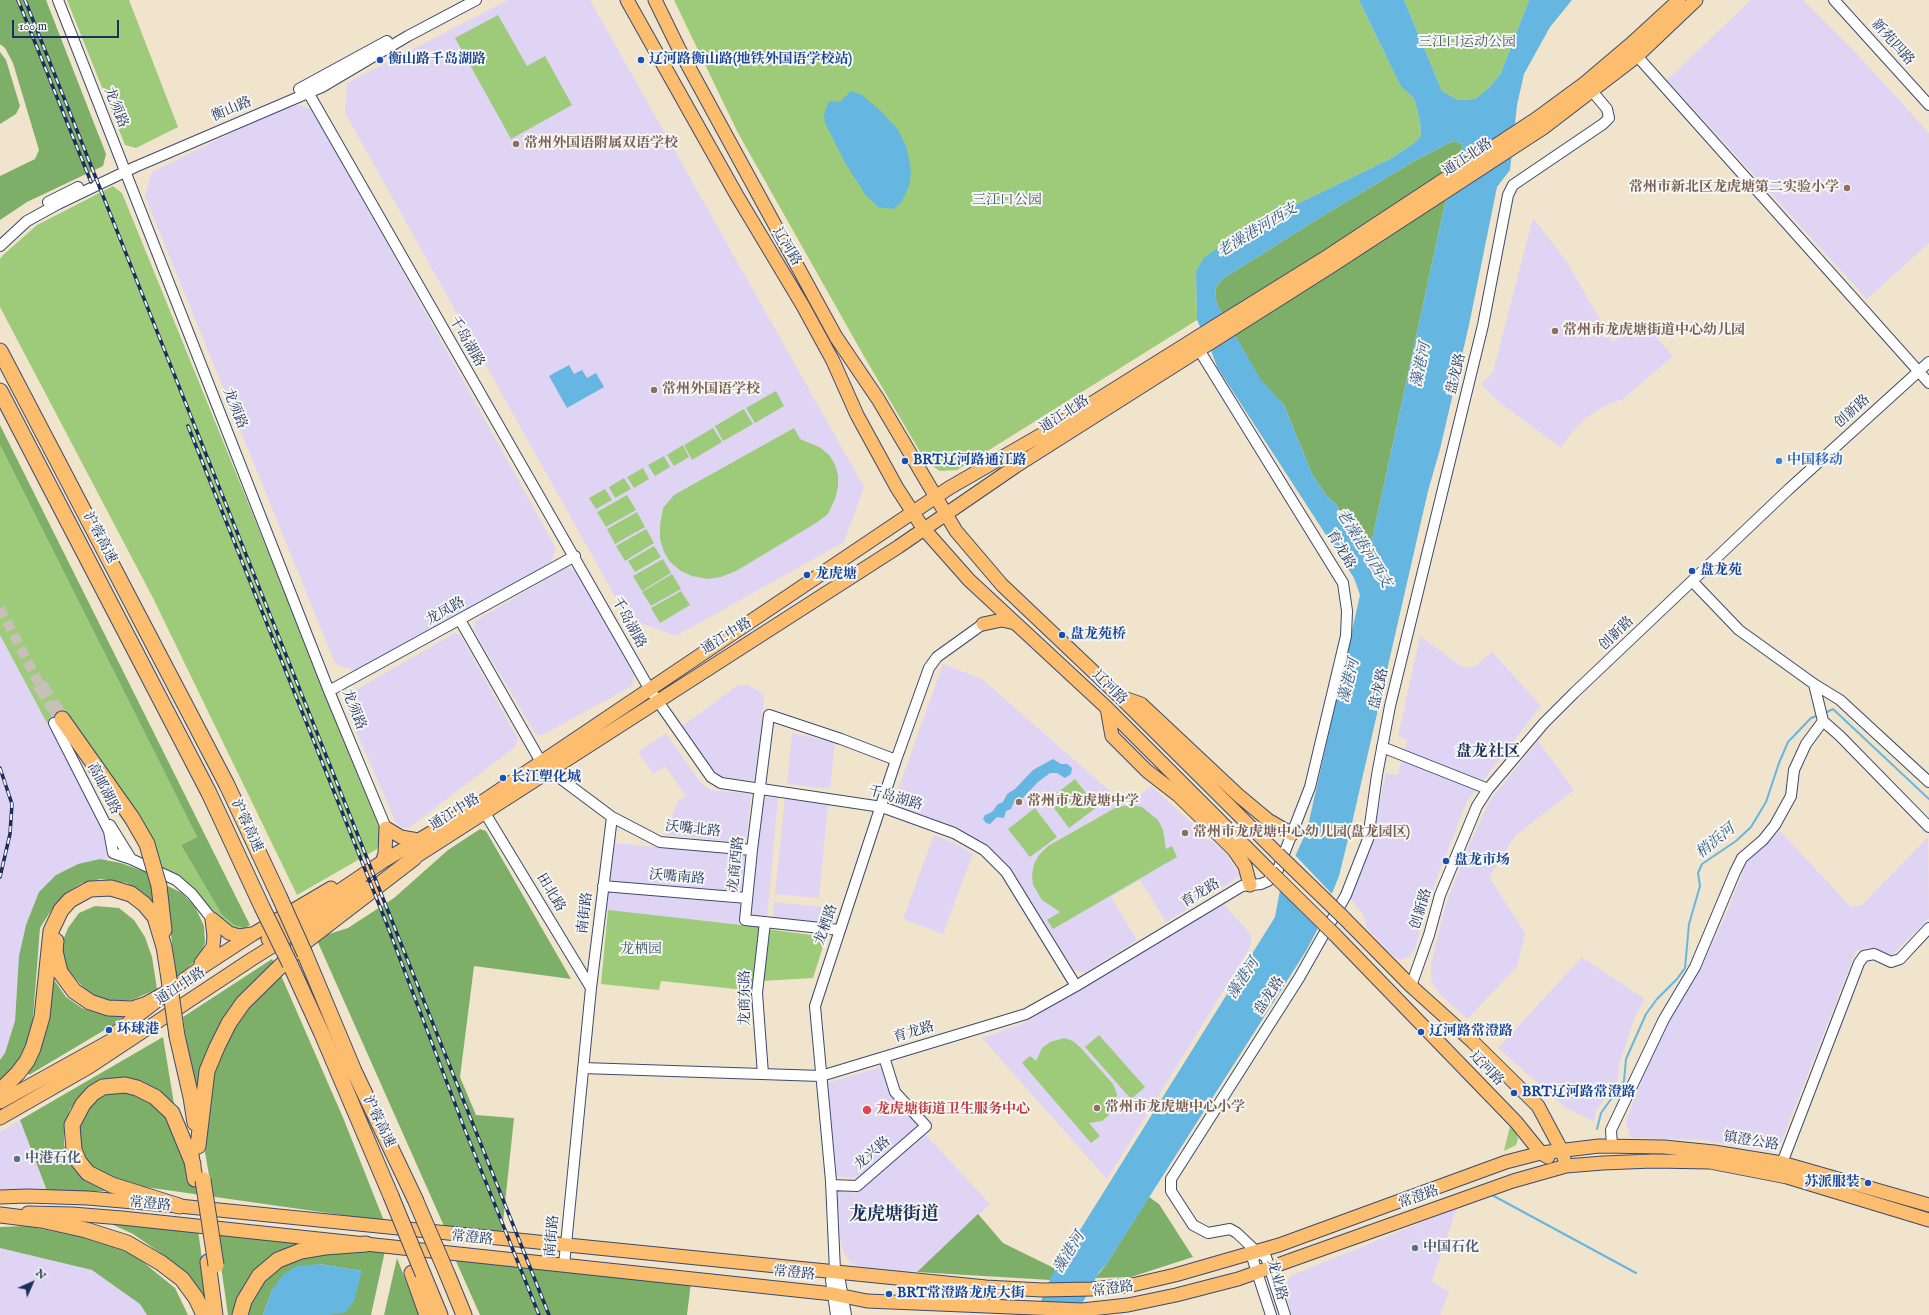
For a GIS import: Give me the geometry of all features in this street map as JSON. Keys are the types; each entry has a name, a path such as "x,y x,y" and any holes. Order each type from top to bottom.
{"highway":[{"name":"沪蓉高速","path":"0,351 227,785 305,954 354,1071 415,1199 464,1315"},
{"name":"沪蓉高速","path":"0,391 206,786 322,1034 418,1274"},
{"path":"58,721 132,818 147,844 159,886 164,947 164,975"},
{"path":"198,1146 207,1071 223,1035 243,1004 306,941 414,858"},
{"path":"0,1091 18,1073 34,1048 42,1017 51,931 61,910 70,900 80,893 98,888 111,888 131,894 144,904 155,917 164,947"},
{"path":"165,994 132,1010 108,1008 90,1002 74,991 60,972 55,952 57,936 64,920 72,908 87,899 102,896 128,902 141,914 149,927 164,975 193,1164"},
{"path":"174,1038 191,1097 198,1146 199,1179 212,1264 224,1315"},
{"path":"179,1206 112,1184 88,1174 79,1162 74,1150 72,1126 83,1104 93,1093 103,1087 125,1085 137,1088 155,1097 172,1113 199,1179"},
{"path":"0,1214 41,1220 86,1230 127,1243 161,1263 182,1279 196,1298 204,1315"},
{"path":"240,1315 244,1301 259,1276 278,1260 301,1251 325,1247 366,1244"},
{"path":"212,1264 215,1315"},
{"path":"418,1274 427,1315"},
{"path":"418,1274 440,1315"}],"main road":[{"name":"辽河路","path":"627,0 736,194 803,306 833,361 857,415 896,488 912,513 924,528 953,563 1107,708 1335,934 1516,1122 1541,1153 1566,1166"},
{"name":"辽河路","path":"655,0 683,56 836,337 878,399 935,498 956,531 1002,585 1119,696 1411,986 1473,1042 1538,1106 1562,1151 1566,1166"},
{"name":"通江北路","path":"1238,317 1525,126 1585,83 1631,44 1679,0"},
{"name":"通江北路","path":"1238,317 1333,265 1522,141 1592,91 1637,56 1696,0"},
{"path":"1198,344 1238,317"},
{"name":"通江北路","path":"912,513 935,498 1198,344"},
{"name":"通江北路","path":"924,528 1198,344"},
{"name":"通江中路","path":"0,1102 118,1038 345,889 382,862 545,766 653,695 912,513"},
{"name":"通江中路","path":"653,695 898,547 924,528"},
{"path":"983,624 990,616 991,608 987,596"},
{"path":"983,624 998,620 1016,623"},
{"path":"1119,696 1141,704 1238,795 1268,820 1292,834"},
{"path":"1107,708 1112,736 1147,771 1178,795 1234,850 1245,866 1250,885"},
{"name":"通江中路","path":"0,1118 89,1067 252,959 485,813 545,766"},
{"path":"386,828 401,836 418,840"},
{"path":"77,1059 118,1031 193,973 253,934 318,895 382,862 387,844 386,828"},
{"path":"212,919 229,933 239,936 253,934"},
{"path":"193,973 213,947 214,936 212,919"},
{"path":"1506,1162 1520,1155 1527,1146 1526,1138 1516,1122"},
{"name":"镇澄公路","path":"1562,1151 1612,1146 1664,1147 1714,1152 1782,1163 1929,1205"},
{"name":"常澄路","path":"0,1197 27,1196 88,1198 179,1206 986,1287 1042,1290 1092,1289 1132,1285 1175,1275 1257,1252 1506,1162 1541,1153 1562,1151"},
{"name":"镇澄公路","path":"1566,1166 1631,1162 1710,1162 1787,1177 1929,1220"},
{"name":"常澄路","path":"0,1214 72,1214 564,1265 838,1295 867,1301 1082,1310 1128,1305 1176,1296 1257,1273 1513,1181 1566,1166"}],"street":[{"name":"龙须路","path":"58,0 330,691 386,828"},
{"name":"衡山路","path":"0,237 15,223 60,195 307,90 406,30 462,0"},
{"name":"衡山路","path":"307,90 322,87 425,26 476,0"},
{"name":"新苑四路","path":"1834,0 1929,105"},
{"path":"1637,56 1929,383"},
{"name":"千岛湖路","path":"307,90 458,357 575,556 653,695 711,776 721,783 759,787 882,807 954,833 984,850 1006,872 1076,986"},
{"name":"盘龙路","path":"1257,1252 1237,1233 1230,1229 1208,1233 1193,1225 1171,1191 1170,1180 1299,978 1346,895 1368,839 1382,747 1390,706 1483,325 1508,195 1513,185 1603,124 1609,118 1607,109 1592,91"},
{"name":"衡山路","path":"0,246 27,221 124,168"},
{"name":"育龙路","path":"583,1068 821,1076 1026,1014 1076,986 1242,886 1268,881 1277,872 1310,787 1346,636 1347,611 1343,583 1198,344"},
{"name":"创新路","path":"1411,986 1442,888 1477,806 1488,789 1544,723 1789,489 1929,362"},
{"name":"龙凤路","path":"330,691 575,556"},
{"path":"1692,581 1739,630 1814,684 1840,700 1929,782"},
{"path":"460,620 545,766 612,816"},
{"name":"龙栖路","path":"838,1295 831,1280 835,1271 831,1185 815,1006 882,807 896,760 929,668 937,657 983,624"},
{"path":"1814,684 1822,716 1929,827"},
{"name":"龙商西路","path":"840,930 746,920 759,787 769,715 841,739 896,760"},
{"path":"1612,1146 1611,1130 1664,1019 1695,967 1735,872 1742,858 1763,840 1775,825 1791,796 1794,770 1806,744 1822,716"},
{"name":"高邮湖路","path":"58,721 109,831 113,853 131,859 176,880 192,894 212,919"},
{"name":"高邮湖路","path":"58,721 112,828 131,859"},
{"path":"1382,747 1488,789"},
{"name":"田北路","path":"485,813 591,988"},
{"name":"沃嘴北路","path":"612,816 660,842 752,850"},
{"name":"南街路","path":"564,1265 591,988 612,816"},
{"name":"沃嘴南路","path":"604,886 747,898"},
{"name":"龙商东路","path":"763,1074 757,993 764,922"},
{"path":"1782,1163 1859,963 1864,956 1874,954 1891,962 1900,959 1929,928"},
{"name":"龙兴路","path":"831,1185 857,1186 926,1126 895,1092 884,1057"},
{"name":"龙业路","path":"1271,1315 1253,1260 1257,1252 1266,1257 1285,1315"},
{"path":"836,1315 838,1295"},
{"path":"838,1295 846,1315"}],"shaded area":[{"name":"常州外国语学校","path":"508,0 590,0 864,487 844,542 676,636 627,618 345,113 347,83"},
{"name":"常州市新北区龙虎塘第二实验小学","path":"1751,0 1803,0 1856,53 1929,133 1929,243 1867,299 1667,80"},
{"path":"292,103 313,110 556,548 551,562 357,672 335,663 145,196 152,172"},
{"name":"常州市龙虎塘街道中心幼儿园","path":"1533,218 1567,262 1613,342 1640,319 1673,356 1623,399 1606,405 1586,418 1569,436 1561,448 1499,402 1481,384 1493,372"},
{"path":"567,567 576,571 634,675 632,686 541,736 535,733 474,630 475,621"},
{"path":"0,632 101,824 106,843 107,860 100,859 78,864 56,875 17,988 15,1021 5,1053 0,1060"},
{"path":"455,633 460,635 518,739 515,747 410,827 403,828 396,823 344,703 345,696"},
{"path":"1420,636 1464,668 1475,666 1492,652 1541,706 1467,801 1426,906 1415,949 1409,957 1401,960 1394,957 1367,928 1364,916 1350,898 1371,844 1386,773 1398,775 1407,740 1398,737"},
{"name":"常州市龙虎塘中学","path":"943,664 982,679 1112,793 1138,797 1151,786 1227,855 1240,876 1166,922 1140,880 1111,897 1137,940 1085,973 1074,970 1013,871 988,846 958,828 892,806"},
{"path":"738,685 747,685 758,690 764,696 757,781 725,778 715,772 681,727"},
{"path":"666,733 701,783 710,790 751,794 746,843 666,835 677,802 686,796 665,766 653,774 638,752"},
{"path":"792,733 835,742 830,789 787,784"},
{"path":"1538,741 1574,790 1515,836 1489,877 1525,933 1517,967 1467,1019 1439,993 1431,981 1431,964 1444,911 1461,864 1490,800"},
{"path":"760,796 778,798 767,919 748,917"},
{"path":"785,798 828,802 819,898 775,894"},
{"path":"1780,831 1851,907 1862,905 1928,837 1929,918 1891,956 1867,947 1856,951 1778,1150 1771,1152 1702,1140 1630,1138 1626,1121 1650,1059 1670,1019 1700,970 1725,917 1747,862"},
{"path":"934,835 954,843 973,854 943,934 903,919"},
{"path":"613,843 746,855 743,892 610,881"},
{"path":"608,891 741,904 739,924 606,911"},
{"path":"774,902 822,907 820,925 773,920"},
{"name":"常州市龙虎塘中心小学","path":"1222,902 1252,936 1249,949 1107,1179 982,1038 1022,1024"},
{"path":"1582,957 1645,999 1636,1014 1619,1064 1618,1081 1596,1111 1594,1122 1566,1108 1498,1048"},
{"name":"龙虎塘街道卫生服务中心","path":"881,1067 889,1092 920,1127 860,1178 834,1176 827,1083"},
{"path":"20,1120 47,1191 0,1190 0,1132"},
{"path":"924,1133 990,1204 917,1272 865,1269 850,1262 844,1253 841,1244 837,1190 855,1193"},
{"path":"1457,1208 1432,1281 1449,1292 1440,1315 1292,1315 1284,1290 1290,1276"},
{"path":"0,1248 92,1270 141,1304 147,1315 0,1315"}],"green space":[{"path":"0,0 46,0 106,154 103,166 27,202 0,220 0,176 35,159 39,150 13,63 5,48 0,44"},
{"path":"67,0 129,0 178,127 136,148 125,145"},
{"name":"三江口公园","path":"674,0 1359,0 1401,87 1414,98 1420,121 1421,136 1413,144 1390,159 1287,209 1251,224 1196,270 1197,320 957,470 940,471 926,462 865,358 738,133"},
{"name":"三江口运动公园","path":"1404,0 1529,0 1501,73 1490,87 1475,99 1458,100 1442,91"},
{"path":"498,15 527,66 545,56 572,105 511,139 455,38"},
{"path":"0,52 6,60 20,106 16,114 0,124"},
{"path":"1453,141 1463,144 1444,208 1372,540 1365,542 1343,520 1337,505 1326,495 1312,474 1284,405 1261,381 1218,306 1215,297 1216,287 1224,278 1324,215 1416,160"},
{"path":"113,186 122,193 382,832 377,849 297,895 153,598 0,307 0,259 3,255 37,225"},
{"path":"776,391 784,406 755,423 746,408"},
{"path":"744,409 753,424 723,441 715,426"},
{"path":"0,425 250,925 244,928 234,925 222,915 181,845 197,837 0,445"},
{"path":"713,428 722,442 692,460 684,445"},
{"path":"794,428 800,439 821,448 830,456 835,465 838,475 838,487 835,499 828,514 816,523 736,571 721,577 708,579 692,576 681,571 670,562 664,552 660,539 660,525 663,508 674,495"},
{"path":"0,445 197,837 181,845 222,915 234,925 244,928 250,925 241,931 236,933 210,912 194,889 183,879 161,867 64,715 47,723 0,635"},
{"path":"683,445 689,457 674,466 667,455"},
{"path":"664,456 670,467 655,476 648,465"},
{"path":"643,468 649,479 634,488 627,477"},
{"path":"624,478 631,489 615,498 609,487"},
{"path":"605,489 612,500 596,509 589,498"},
{"path":"627,495 636,510 606,527 597,512"},
{"path":"637,512 645,527 615,544 607,529"},
{"path":"646,529 654,543 625,561 616,546"},
{"path":"654,546 661,557 635,572 628,561"},
{"path":"663,559 671,573 642,591 633,576"},
{"path":"672,574 681,589 651,606 642,592"},
{"path":"681,591 690,605 660,623 651,608"},
{"path":"1075,779 1097,807 1069,828 1048,800"},
{"path":"1131,805 1142,807 1158,820 1163,830 1166,849 1172,846 1177,857 1053,929 1047,920 1060,912 1042,900 1033,885 1032,875 1034,864 1039,855 1048,846 1117,807"},
{"path":"1035,808 1057,837 1030,857 1008,829"},
{"path":"480,829 486,831 571,979 474,966 460,1077 476,1115 514,1118 502,1232 444,1226 316,938 348,928 394,898 448,850"},
{"path":"100,859 121,863 151,874 157,909 144,895 127,883 101,879 82,883 67,892 52,909 40,928 32,1030 23,1057 0,1086 0,1060 5,1053 15,1021 19,956 26,925 39,892 56,875 78,864"},
{"path":"164,884 182,893 195,907 204,926 205,943 199,958 175,978 171,933"},
{"path":"95,906 119,908 134,920 145,937 152,957 157,989 132,1000 115,1002 98,998 83,987 67,969 61,945 68,928 79,913"},
{"name":"龙栖园","path":"608,910 760,927 754,991 661,981 659,990 601,984"},
{"path":"767,929 826,937 813,978 762,981"},
{"path":"272,959 275,963 250,985 229,1011 200,1074 196,1090 193,1091 183,1017"},
{"path":"280,973 344,1120 384,1221 145,1187 100,1173 89,1165 81,1154 77,1140 82,1112 91,1101 112,1090 142,1095 168,1116 180,1147 211,1186 204,1147 213,1070 233,1028 250,1004"},
{"path":"52,977 66,997 82,1008 106,1016 121,1016 123,1019 29,1075 27,1071"},
{"path":"1099,1035 1145,1087 1131,1099 1085,1047"},
{"path":"163,1037 174,1104 172,1106 100,1082 86,1089 70,1109 64,1126 64,1145 72,1165 91,1182 112,1191 47,1191 20,1120"},
{"path":"1064,1038 1073,1041 1081,1048 1113,1084 1117,1094 1115,1104 1108,1116 1102,1121 1089,1123 1100,1136 1091,1143 1022,1063 1030,1056 1036,1061 1042,1048 1050,1042"},
{"path":"1510,1126 1516,1133 1518,1139 1516,1145 1504,1151"},
{"path":"1149,1197 1159,1204 1193,1257 1131,1277 1095,1278 1106,1265"},
{"path":"978,1214 1003,1243 1056,1269 1050,1280 917,1272"},
{"path":"109,1223 198,1230 209,1310 180,1270 162,1254 133,1234"},
{"path":"27,1226 94,1240 133,1254 175,1288 188,1315 147,1315 140,1304 92,1270 0,1248 0,1227"},
{"path":"216,1231 309,1241 289,1248 268,1259 253,1274 236,1315 228,1315"},
{"path":"328,1250 385,1251 371,1315 328,1315 362,1271 319,1264 272,1290 263,1315 249,1315 250,1299 272,1267"},
{"path":"397,1258 419,1315 384,1315"},
{"path":"455,1259 691,1282 687,1315 480,1315"}],"water":[{"path":"1359,0 1404,0 1442,91 1458,100 1475,99 1490,87 1501,73 1529,0 1572,0 1550,27 1524,74 1517,105 1510,170 1497,187 1469,325 1440,449 1428,491 1352,823 1339,876 1317,930 1306,951 1106,1265 1099,1272 1076,1315 1035,1315 1052,1275 1275,917 1280,890 1307,830 1360,595 1354,578 1217,367 1197,320 1196,271 1204,258 1251,224 1287,209 1390,159 1413,144 1421,136 1420,121 1414,98 1401,87","holes":["1453,141 1463,144 1444,208 1372,540 1365,542 1343,520 1337,505 1326,495 1312,474 1284,405 1261,380 1218,306 1215,297 1216,287 1224,278 1324,215 1416,160"]},
{"path":"851,91 862,95 882,112 899,131 907,149 911,172 909,186 901,203 893,209 878,207 865,194 844,161 825,123 824,114 829,101 840,102"},
{"path":"569,365 574,374 582,370 587,378 596,373 604,387 567,408 549,376"},
{"path":"1053,759 1061,764 1067,764 1072,768 1071,774 1065,778 1057,773 1050,773 1038,782 1020,801 1013,804 1011,809 1006,811 1004,818 997,817 990,824 986,823 983,819 985,815 992,812 998,804 1003,802 1007,794 1015,789 1033,770"},
{"path":"319,1264 362,1271 354,1301 346,1312 328,1315 263,1315 272,1290 283,1275 297,1266"}],"pier":[{"path":"1294,854 1333,895 1320,928 1280,886"}],"waterway":[{"name":"梢浜河","path":"1825,713 1833,709 1929,799"},
{"name":"梢浜河","path":"1597,1129 1601,1113 1624,1081 1626,1059 1646,1014 1657,999 1677,979 1685,968 1689,924 1700,886 1698,873 1702,864 1736,841 1751,827 1766,802 1779,763 1788,742 1811,718 1819,715"},
{"path":"1492,1195 1636,1273"}],"tunnel":[{"path":"0,608 58,721"},
{"path":"39,684 62,719"}],"railway":[{"path":"18,0 91,182"},
{"path":"25,0 549,1315"},
{"path":"188,426 386,922 465,1130 539,1315"},
{"path":"0,768 12,804 10,834 0,877"}],"place":[{"name":"衡山路千岛湖路","path":"380,60"},
{"name":"辽河路衡山路(地铁外国语学校站)","path":"641,60"},
{"name":"常州外国语附属双语学校","path":"516,144"},
{"name":"常州市新北区龙虎塘第二实验小学","path":"1847,188"},
{"name":"常州市龙虎塘街道中心幼儿园","path":"1555,331"},
{"name":"常州外国语学校","path":"654,390"},
{"name":"BRT辽河路通江路","path":"905,461"},
{"name":"中国移动","path":"1779,461"},
{"name":"盘龙苑","path":"1692,571"},
{"name":"龙虎塘","path":"807,575"},
{"name":"盘龙苑桥","path":"1062,635"},
{"name":"长江塑化城","path":"503,778"},
{"name":"常州市龙虎塘中学","path":"1019,802"},
{"name":"常州市龙虎塘中心幼儿园(盘龙园区)","path":"1185,833"},
{"name":"盘龙市场","path":"1446,861"},
{"name":"环球港","path":"109,1030"},
{"name":"辽河路常澄路","path":"1421,1032"},
{"name":"BRT辽河路常澄路","path":"1514,1093"},
{"name":"常州市龙虎塘中心小学","path":"1097,1108"},
{"name":"龙虎塘街道卫生服务中心","path":"867,1110"},
{"name":"中港石化","path":"17,1159"},
{"name":"苏派服装","path":"1868,1183"},
{"name":"中国石化","path":"1415,1248"},
{"name":"BRT常澄路龙虎大街","path":"889,1294"}],"district":[{"name":"盘龙社区","path":"1488,753"},
{"name":"龙虎塘街道","path":"894,1215"}],"water label":[{"name":"老澡港河西支","path":"1258,231"},
{"name":"藻港河","path":"1422,365"},
{"name":"老澡港河西支","path":"1363,549"},
{"name":"藻港河","path":"1350,681"},
{"name":"藻港河","path":"1244,979"},
{"name":"藻港河","path":"1070,1253"}]}
